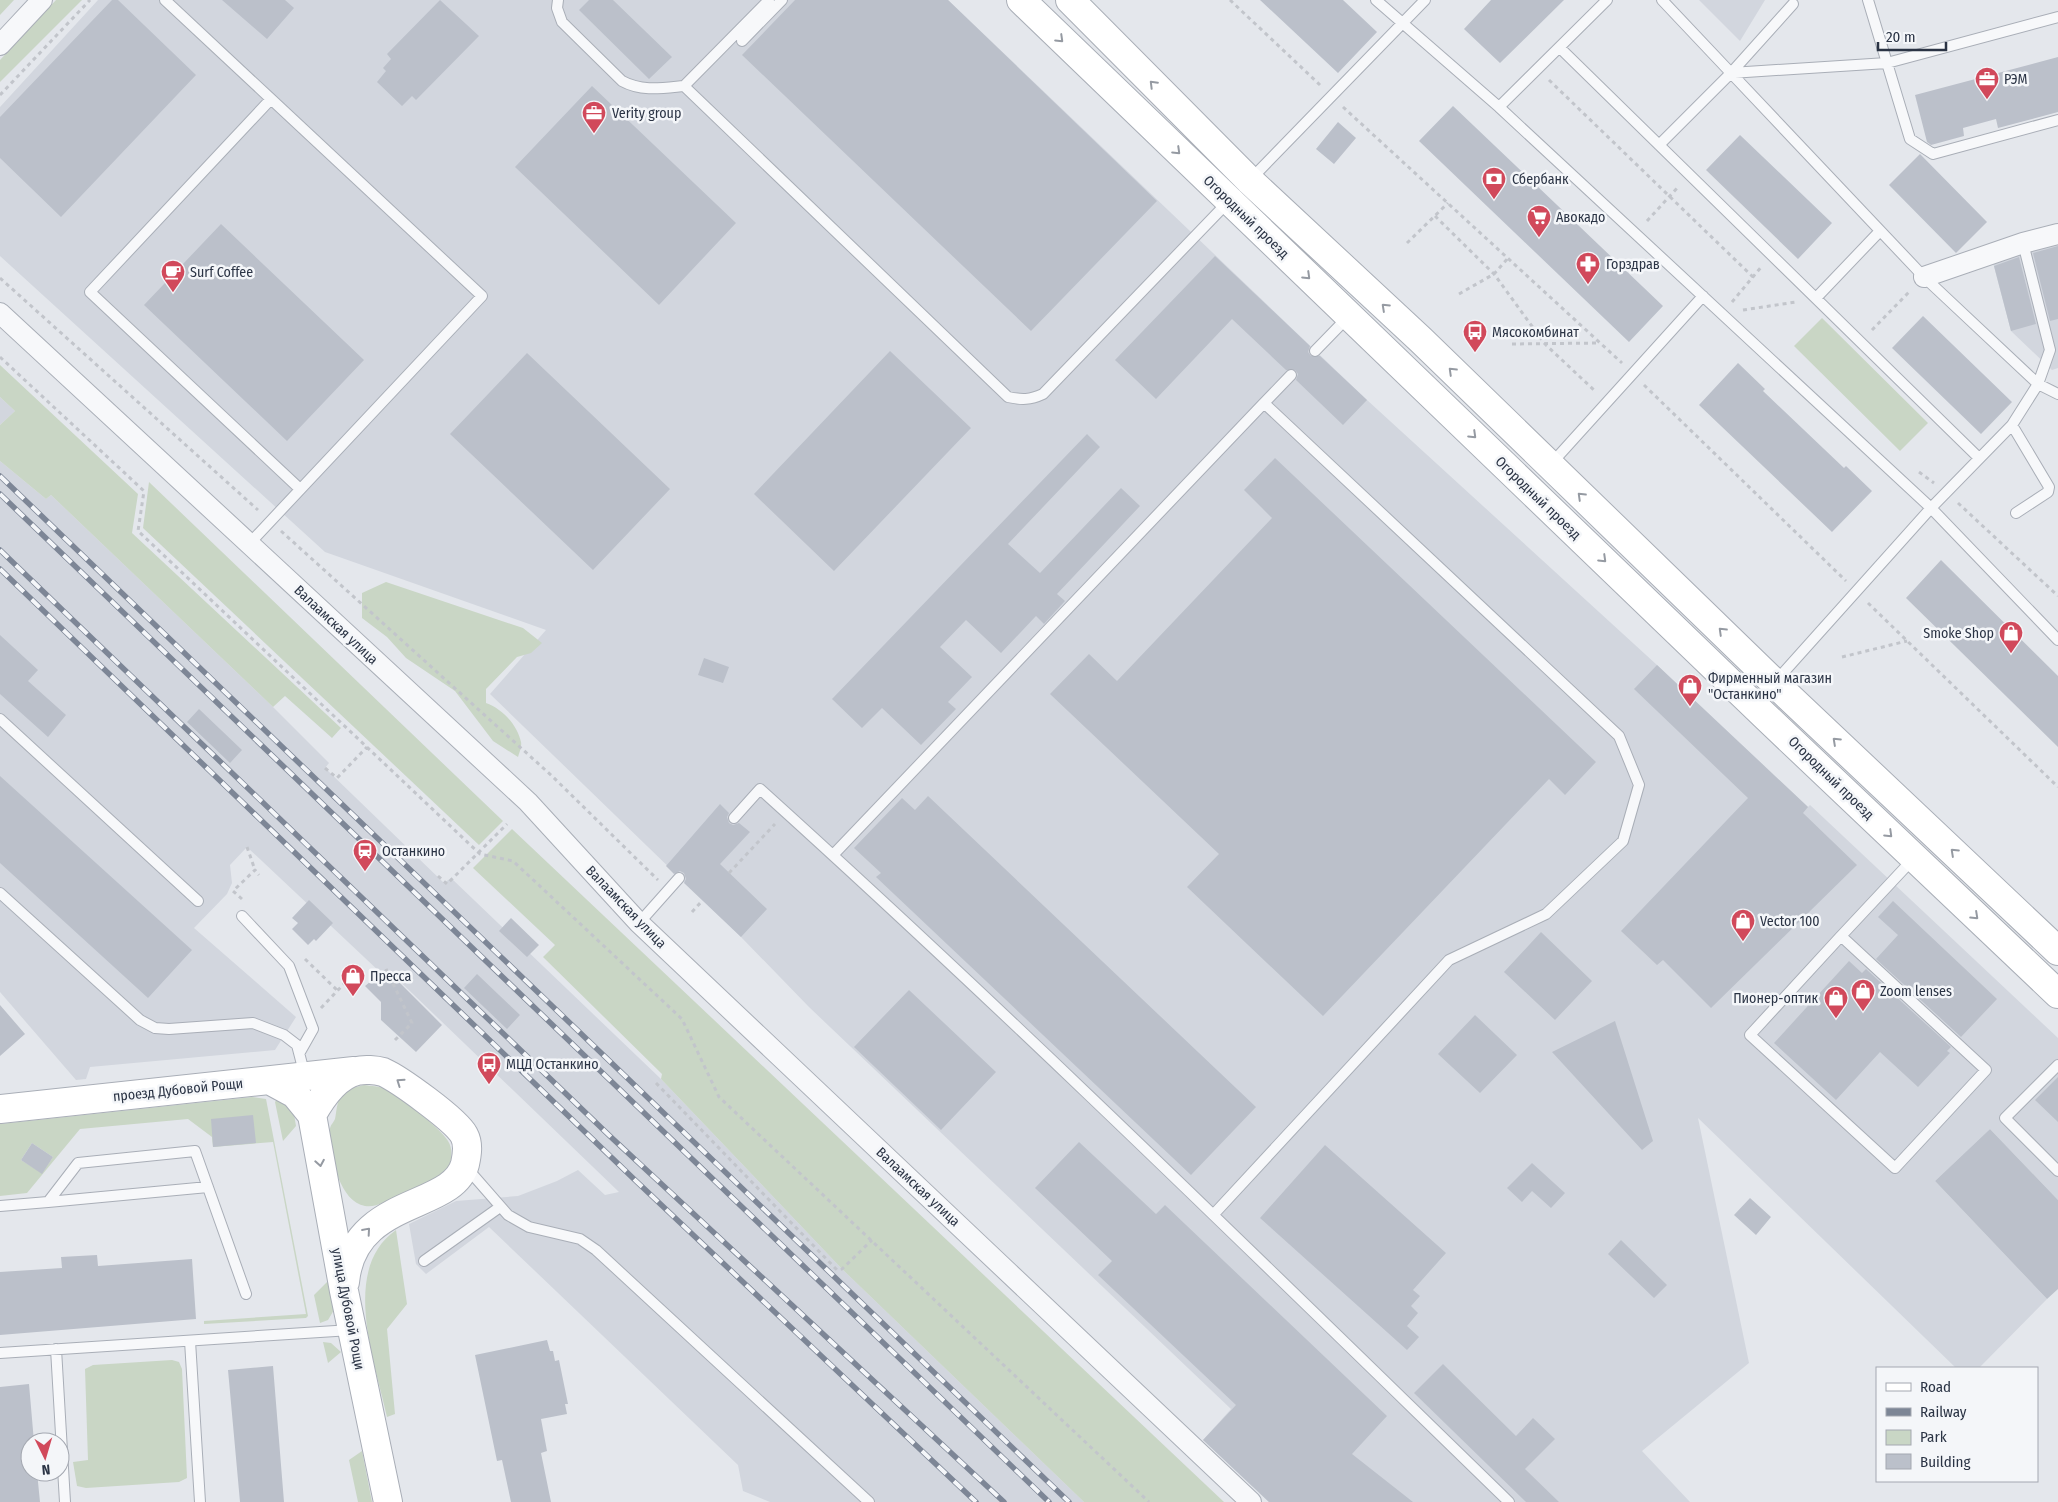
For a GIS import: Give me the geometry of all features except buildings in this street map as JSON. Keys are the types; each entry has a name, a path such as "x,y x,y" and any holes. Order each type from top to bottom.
{"main road":[{"name":"Огородный проезд","path":"1021,0 2058,994"},
{"path":"1070,0 1250,180 1421,340 1775,682 2058,951"},
{"name":"проезд Дубовой Рощи","path":"0,1109 271,1080 303,1064 356,1071 381,1071 396,1078 456,1124 464,1135 468,1149 465,1166"},
{"path":"271,1080 294,1094 312,1115 330,1088 356,1071"},
{"name":"улица Дубовой Рощи","path":"312,1115 344,1291 388,1502"},
{"path":"344,1291 346,1268 355,1246 371,1226 448,1186 460,1176 465,1166"}],"street":[{"path":"0,46 42,0"},
{"path":"1924,277 2023,243 2058,234"},
{"name":"Валаамская улица","path":"0,313 528,802 639,923 1251,1502"}],"lane":[{"path":"165,0 482,296 249,544"},
{"path":"558,0 557,8 562,22 622,81 631,86 647,89 684,86 768,0"},
{"path":"742,41 782,0"},
{"path":"1376,0 1499,107 1931,508 2058,640"},
{"path":"1250,180 1425,0"},
{"path":"1499,107 1607,0"},
{"path":"1662,0 1924,277 2038,384 2058,394"},
{"path":"1868,0 1910,139 1933,154 2058,120"},
{"path":"1659,145 1731,73 1793,4"},
{"path":"1731,73 1887,63 2058,17"},
{"path":"1560,48 1979,458"},
{"path":"684,86 1008,397 1021,400 1033,399 1043,394 1229,201"},
{"path":"271,99 90,292 300,489"},
{"path":"1816,298 1880,231"},
{"path":"1775,682 1931,508 2012,425 2038,384 2050,350 2023,243"},
{"path":"1549,465 1703,296"},
{"path":"1315,351 1349,316"},
{"path":"833,855 1291,375"},
{"path":"1214,1214 1449,960 1546,914 1624,841 1639,785 1619,736 1264,403"},
{"path":"2012,425 2049,487 2048,492 2016,513"},
{"path":"0,719 198,901"},
{"path":"734,818 760,789 833,855 1214,1214 1509,1502"},
{"path":"1841,936 1986,1070 1895,1168 1750,1035 1841,936 1914,858"},
{"path":"639,923 679,878"},
{"path":"0,893 140,1020 155,1028 253,1023 291,1039 298,1045 303,1064"},
{"path":"242,916 289,966 313,1029 303,1064"},
{"path":"2058,1065 2005,1118 2058,1170"},
{"path":"48,1202 78,1162 195,1151 246,1294"},
{"path":"465,1166 508,1215 529,1227 580,1239 596,1250 869,1502"},
{"path":"0,1206 208,1187"},
{"path":"424,1261 500,1207"},
{"path":"0,1352 352,1329"},
{"path":"190,1341 200,1502"},
{"path":"56,1349 65,1502"}],"path":[{"path":"0,95 90,0"},
{"path":"1230,0 1633,373 2058,787"},
{"path":"1538,69 1753,278"},
{"path":"1647,221 1689,175"},
{"path":"1406,243 1448,203"},
{"path":"1435,216 1494,274 1545,344 1606,402"},
{"path":"1722,313 1772,255"},
{"path":"1459,294 1494,274 1508,258"},
{"path":"1861,342 1924,277"},
{"path":"0,278 552,776 668,890"},
{"path":"1722,313 1816,298"},
{"path":"1512,344 1600,343"},
{"path":"0,357 144,490 138,531 480,854 513,861 682,1019 719,1097 1149,1502"},
{"path":"1842,657 1908,641"},
{"path":"324,768 339,780 367,746"},
{"path":"729,873 786,812"},
{"path":"447,884 480,854 507,824"},
{"path":"247,847 255,870"},
{"path":"438,876 447,884"},
{"path":"447,884 451,878"},
{"path":"692,912 702,901"},
{"path":"386,969 412,1023 393,1042"},
{"path":"656,1083 837,1270 842,1269 872,1240"}],"shaded area":[{"path":"98,0 948,0 1367,400 1657,665 1808,807 1810,805 2058,1038 2058,1200 1990,1129 1935,1181 2047,1299 1980,1367 1955,1367 1698,1118 1749,1363 1642,1451 1690,1502 1269,1502 1203,1440 1231,1409 809,1007 741,937 490,694 546,630 325,552 0,256 0,107"},
{"path":"1699,0 1765,0 1740,41"},
{"path":"2058,242 2058,368 2052,370 2011,331 1992,259"},
{"path":"0,397 15,411 0,425"},
{"path":"0,461 46,499 51,495 273,707 329,763 325,768 444,883 451,878 661,1079 842,1269 1084,1502 770,1502 743,1491 738,1465 489,1227 426,1274 416,1264 409,1224 456,1201 518,1196 557,1181 578,1170 605,1195 619,1192 387,969 381,973 247,847 230,865 232,883 227,894 194,928 296,1017 275,1050 90,1067 86,1079 76,1080 0,992"}],"green space":[{"path":"0,0 14,0 0,15"},
{"path":"56,0 82,0 0,82 0,60"},
{"path":"1822,318 1928,423 1900,451 1794,346"},
{"path":"0,365 138,494 132,533 341,728 332,738 285,696 273,707 51,495 46,499 0,461 0,425 15,411 0,397"},
{"path":"149,482 503,821 479,845 143,528"},
{"path":"386,582 523,628 542,643 531,653 517,657 486,689 486,703 503,713 519,735 521,748 518,757 493,741 455,691 406,658 387,637 362,618 362,593"},
{"path":"512,829 1224,1502 1084,1502 842,1269 661,1079 662,1074 543,957 555,945 473,868"},
{"path":"364,1085 386,1089 410,1105 444,1136 450,1144 451,1151 448,1167 438,1177 426,1185 373,1206 365,1206 356,1202 342,1186 333,1162 330,1138 330,1128 335,1119 341,1097 350,1089"},
{"path":"281,1094 294,1114 296,1126 283,1141 275,1102"},
{"path":"252,1097 266,1099 308,1316 306,1318 204,1324 204,1321 306,1314 273,1142 213,1147 212,1137 188,1119 80,1129 27,1193 0,1196 0,1124","holes":["32,1143 53,1157 42,1173 21,1160"]},
{"path":"396,1230 407,1304 387,1329 395,1414 387,1417 370,1344 365,1292 369,1268 379,1247"},
{"path":"329,1280 334,1310 328,1320 320,1323 314,1295"},
{"path":"323,1342 331,1343 341,1352 328,1363"},
{"path":"172,1360 179,1362 182,1369 187,1478 179,1482 86,1488 77,1486 73,1462 88,1460 85,1369 93,1365"},
{"path":"362,1451 372,1502 358,1502 349,1460"}],"railway":[{"path":"0,476 1069,1502"},
{"path":"0,494 1049,1502"},
{"path":"0,550 613,1139 1004,1502"},
{"path":"0,569 636,1181 976,1502"}],"place":[{"name":"РЭМ","path":"1987,100"},
{"name":"Verity group","path":"594,134"},
{"name":"Сбербанк","path":"1494,200"},
{"name":"Авокадо","path":"1539,238"},
{"name":"Горздрав","path":"1588,285"},
{"name":"Surf Coffee","path":"173,293"},
{"name":"Мясокомбинат","path":"1475,353"},
{"name":"Smoke Shop","path":"2011,654"},
{"name":"Фирменный магазин \"Останкино\"","path":"1690,707"},
{"name":"Останкино","path":"365,872"},
{"name":"Vector 100","path":"1743,942"},
{"name":"Пресса","path":"353,997"},
{"name":"Zoom lenses","path":"1863,1012"},
{"name":"Пионер-оптик","path":"1836,1019"},
{"name":"МЦД Останкино","path":"489,1085"}]}
